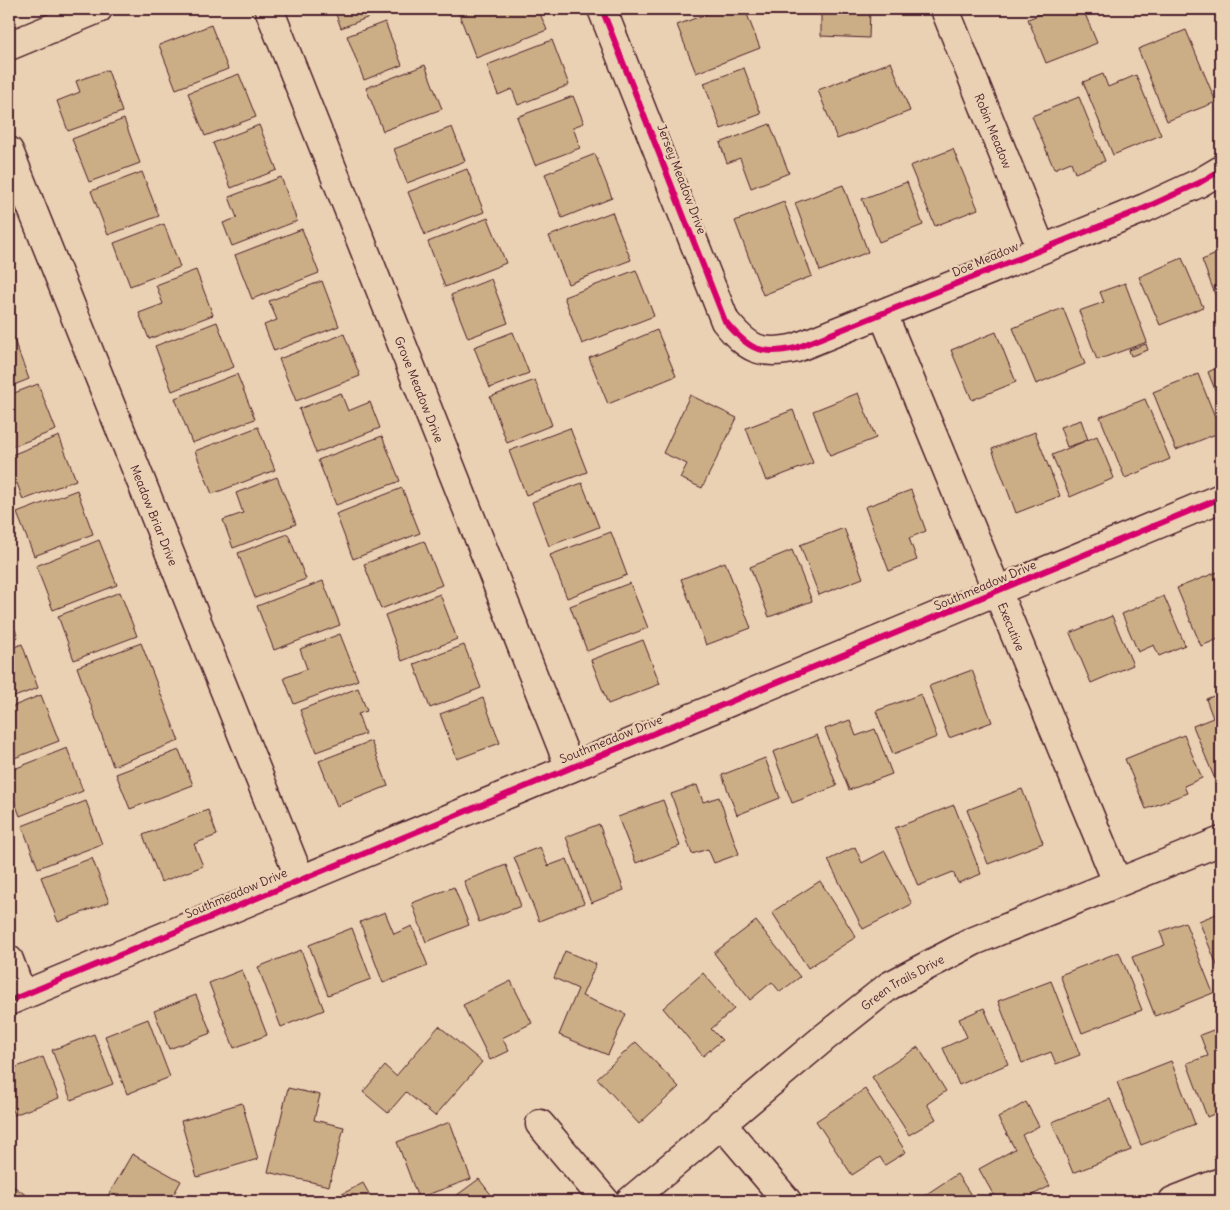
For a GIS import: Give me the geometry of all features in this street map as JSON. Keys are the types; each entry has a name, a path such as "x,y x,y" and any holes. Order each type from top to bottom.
{"street":[{"path":"9,46 98,9"},
{"name":"Grove Meadow Drive","path":"269,9 570,768"},
{"name":"Jersey Meadow Drive","path":"602,9 726,322 741,340 753,348"},
{"name":"Robin Meadow","path":"946,12 1041,248"},
{"name":"Meadow Briar Drive","path":"9,151 300,879"},
{"name":"Doe Meadow","path":"753,348 774,352 796,348 1041,248 1145,208 1199,183 1221,170"},
{"name":"Executive","path":"883,314 1117,882"},
{"name":"Southmeadow Drive","path":"16,998 1221,498"},
{"name":"Green Trails Drive","path":"630,1201 721,1123 889,986 974,941 1221,841"},
{"path":"9,960 16,998"},
{"path":"721,1123 787,1201"},
{"path":"540,1124 606,1201"},
{"path":"1173,1201 1221,1182"}],"building":[{"path":"334,9 390,9 341,28"},
{"path":"457,9 538,9 547,30 476,58"},
{"path":"720,9 745,9 760,48 696,73 677,25"},
{"path":"821,9 870,9 869,38 821,36"},
{"path":"1054,9 1083,9 1097,43 1046,63 1028,19"},
{"path":"385,22 402,65 364,80 347,36"},
{"path":"211,25 228,69 176,89 159,45"},
{"path":"1186,30 1216,102 1167,121 1138,49"},
{"path":"552,40 569,85 518,105 512,89 498,95 487,65"},
{"path":"891,62 910,111 837,139 818,90"},
{"path":"425,65 442,109 383,131 366,88"},
{"path":"744,68 761,114 721,129 704,83"},
{"path":"108,70 122,112 68,131 57,101 80,92 76,81"},
{"path":"239,74 256,117 205,136 188,93"},
{"path":"1103,74 1108,87 1136,75 1161,135 1113,155 1083,82"},
{"path":"573,96 584,123 573,127 580,148 535,165 517,117"},
{"path":"1079,97 1105,161 1075,173 1071,162 1054,169 1032,116"},
{"path":"124,119 140,163 89,182 72,139"},
{"path":"770,124 789,173 751,188 740,158 727,163 720,143"},
{"path":"259,125 277,170 231,188 213,143"},
{"path":"452,127 465,161 407,183 394,149"},
{"path":"953,149 978,209 935,226 910,166"},
{"path":"595,154 612,198 562,218 545,174"},
{"path":"467,169 484,212 425,235 408,192"},
{"path":"142,172 159,216 108,235 91,191"},
{"path":"281,177 297,221 232,246 223,223 237,218 229,197"},
{"path":"907,182 923,225 879,242 862,199"},
{"path":"843,185 868,252 820,271 795,203"},
{"path":"784,202 812,276 763,295 735,221"},
{"path":"612,212 631,260 568,284 549,236"},
{"path":"488,218 506,263 445,287 428,242"},
{"path":"164,224 180,267 130,286 114,243"},
{"path":"302,229 319,273 252,299 235,255"},
{"path":"1221,252 1221,310 1202,260"},
{"path":"1182,258 1203,307 1160,325 1139,277"},
{"path":"196,270 213,315 149,339 139,313 163,304 156,285"},
{"path":"636,270 654,316 582,344 564,297"},
{"path":"491,279 508,323 468,338 451,295"},
{"path":"322,281 339,326 274,351 264,325 277,320 269,301"},
{"path":"1125,283 1147,342 1097,360 1079,311 1104,302 1100,292"},
{"path":"1063,308 1085,364 1036,384 1013,328"},
{"path":"217,322 234,367 172,391 155,346"},
{"path":"657,330 676,376 608,404 589,358"},
{"path":"513,332 529,373 490,388 474,347"},
{"path":"996,332 1016,382 972,400 951,350"},
{"path":"344,334 360,376 296,401 279,359"},
{"path":"12,335 29,379 9,387 9,336"},
{"path":"1146,344 1148,350 1131,356 1129,350"},
{"path":"1221,366 1221,405 1208,372"},
{"path":"237,374 255,419 192,443 175,398"},
{"path":"1198,374 1221,432 1176,450 1153,392"},
{"path":"535,380 552,425 507,443 490,397"},
{"path":"38,384 56,430 9,448 9,395"},
{"path":"341,393 348,411 370,402 380,428 316,453 299,409"},
{"path":"858,393 876,438 830,456 813,411"},
{"path":"690,395 737,418 702,488 680,478 687,464 663,453"},
{"path":"1145,399 1170,459 1125,478 1100,417"},
{"path":"793,410 813,463 766,481 746,428"},
{"path":"1081,420 1088,440 1067,447 1060,427"},
{"path":"258,427 275,470 212,494 195,451"},
{"path":"570,428 587,472 526,495 509,451"},
{"path":"1035,432 1060,496 1016,513 992,449"},
{"path":"59,436 76,480 23,500 17,483 9,486 9,456"},
{"path":"382,436 400,481 336,505 318,460"},
{"path":"1097,436 1114,478 1070,497 1052,455"},
{"path":"277,477 296,524 233,548 223,520 243,513 236,493"},
{"path":"582,483 599,527 549,546 532,502"},
{"path":"402,488 420,533 353,559 336,514"},
{"path":"77,490 93,534 34,556 17,513"},
{"path":"911,490 926,531 909,538 917,560 889,571 865,507"},
{"path":"844,528 863,578 819,595 800,545"},
{"path":"611,532 627,575 567,598 550,555"},
{"path":"288,534 306,579 255,598 238,553"},
{"path":"99,540 117,585 53,610 36,566"},
{"path":"424,541 442,585 381,609 364,564"},
{"path":"792,550 812,601 769,617 750,567"},
{"path":"725,562 751,628 706,645 681,579"},
{"path":"1220,571 1221,638 1201,646 1177,588"},
{"path":"323,581 340,625 274,650 257,606"},
{"path":"630,583 648,628 587,651 570,606"},
{"path":"120,592 137,636 74,660 58,616"},
{"path":"440,594 457,639 402,661 385,615"},
{"path":"1164,596 1185,645 1159,656 1154,645 1138,652 1122,614"},
{"path":"9,614 18,637 9,640"},
{"path":"1112,616 1133,665 1091,683 1070,633"},
{"path":"340,634 358,680 294,704 284,678 307,669 300,649"},
{"path":"643,640 660,684 608,704 591,660"},
{"path":"141,643 179,741 113,766 77,667"},
{"path":"22,644 38,688 9,699 9,649"},
{"path":"464,645 481,688 430,708 414,664"},
{"path":"972,670 992,722 949,738 929,686"},
{"path":"358,688 367,711 358,714 365,734 316,752 300,710"},
{"path":"1221,693 1221,774 1214,777 1193,726 1213,718 1206,699"},
{"path":"921,694 937,737 893,754 876,711"},
{"path":"41,695 59,741 9,760 9,708"},
{"path":"483,698 500,743 457,759 440,714"},
{"path":"850,720 856,736 875,729 892,774 849,790 825,729"},
{"path":"817,735 837,786 792,803 773,752"},
{"path":"1184,735 1202,778 1184,786 1187,793 1146,809 1125,759"},
{"path":"371,741 388,786 337,806 319,761"},
{"path":"67,748 83,791 20,816 9,787 9,771"},
{"path":"179,750 193,785 130,809 116,774"},
{"path":"765,758 780,798 737,815 722,775"},
{"path":"697,785 703,802 719,797 739,854 714,863 708,849 692,854 671,794"},
{"path":"1022,789 1043,843 988,864 967,810"},
{"path":"663,800 680,846 636,863 618,817"},
{"path":"86,801 102,844 38,868 22,826"},
{"path":"954,805 981,874 958,883 953,872 918,886 895,828"},
{"path":"208,810 217,835 194,844 203,866 161,882 143,835"},
{"path":"599,824 624,890 591,903 566,837"},
{"path":"540,847 548,866 567,859 584,903 539,921 514,857"},
{"path":"855,847 862,863 885,851 912,904 863,929 828,860"},
{"path":"92,858 109,902 58,922 41,877"},
{"path":"506,865 521,906 479,922 464,881"},
{"path":"820,881 856,937 808,968 772,912"},
{"path":"454,887 469,925 426,942 412,903"},
{"path":"385,912 394,934 412,926 428,966 383,983 360,922"},
{"path":"1221,912 1221,975 1199,921"},
{"path":"756,921 800,977 780,992 772,982 750,1000 714,953"},
{"path":"1185,922 1213,993 1155,1016 1132,957 1165,945 1160,932"},
{"path":"352,928 371,979 328,995 309,945"},
{"path":"301,950 324,1010 281,1027 258,967"},
{"path":"565,951 596,964 582,996 626,1014 608,1055 559,1035 578,989 554,978"},
{"path":"1119,952 1142,1010 1082,1033 1060,975"},
{"path":"242,970 267,1035 234,1048 209,983"},
{"path":"703,973 734,1009 711,1029 722,1040 703,1056 663,1008"},
{"path":"511,981 532,1023 502,1038 509,1051 490,1060 463,1005"},
{"path":"1051,981 1080,1055 1056,1064 1051,1052 1022,1063 998,1001"},
{"path":"196,995 211,1033 169,1049 154,1011"},
{"path":"984,1008 1008,1064 959,1085 943,1048 967,1037 959,1019"},
{"path":"148,1019 170,1077 127,1094 105,1036"},
{"path":"439,1026 482,1062 435,1116 406,1092 388,1113 363,1092 385,1066 396,1076"},
{"path":"1221,1027 1221,1111 1207,1117 1187,1063 1208,1056 1200,1035"},
{"path":"94,1034 113,1084 71,1100 52,1050"},
{"path":"636,1042 679,1087 639,1124 597,1078"},
{"path":"918,1047 946,1091 927,1104 936,1119 909,1135 872,1077"},
{"path":"43,1057 59,1098 14,1115 9,1102 9,1070"},
{"path":"1171,1061 1195,1124 1141,1145 1117,1082"},
{"path":"288,1088 320,1095 314,1120 344,1127 329,1186 268,1172"},
{"path":"865,1089 906,1152 885,1165 880,1157 852,1175 816,1121"},
{"path":"1110,1099 1131,1150 1073,1173 1052,1122"},
{"path":"1026,1102 1039,1126 1022,1135 1050,1186 1021,1201 997,1201 979,1169 1015,1149 998,1118"},
{"path":"242,1103 258,1159 197,1177 181,1121"},
{"path":"450,1122 471,1179 418,1198 397,1142"},
{"path":"132,1154 181,1181 170,1201 105,1201"},
{"path":"957,1174 975,1201 916,1201"},
{"path":"479,1179 496,1201 449,1201"},
{"path":"9,1183 34,1201 9,1201"},
{"path":"363,1183 373,1201 329,1201"}],"cycle path":[{"path":"602,9 725,321 741,338 756,348 773,351 796,348 1145,208 1199,183 1221,170"},
{"path":"9,1001 1221,498"}]}
